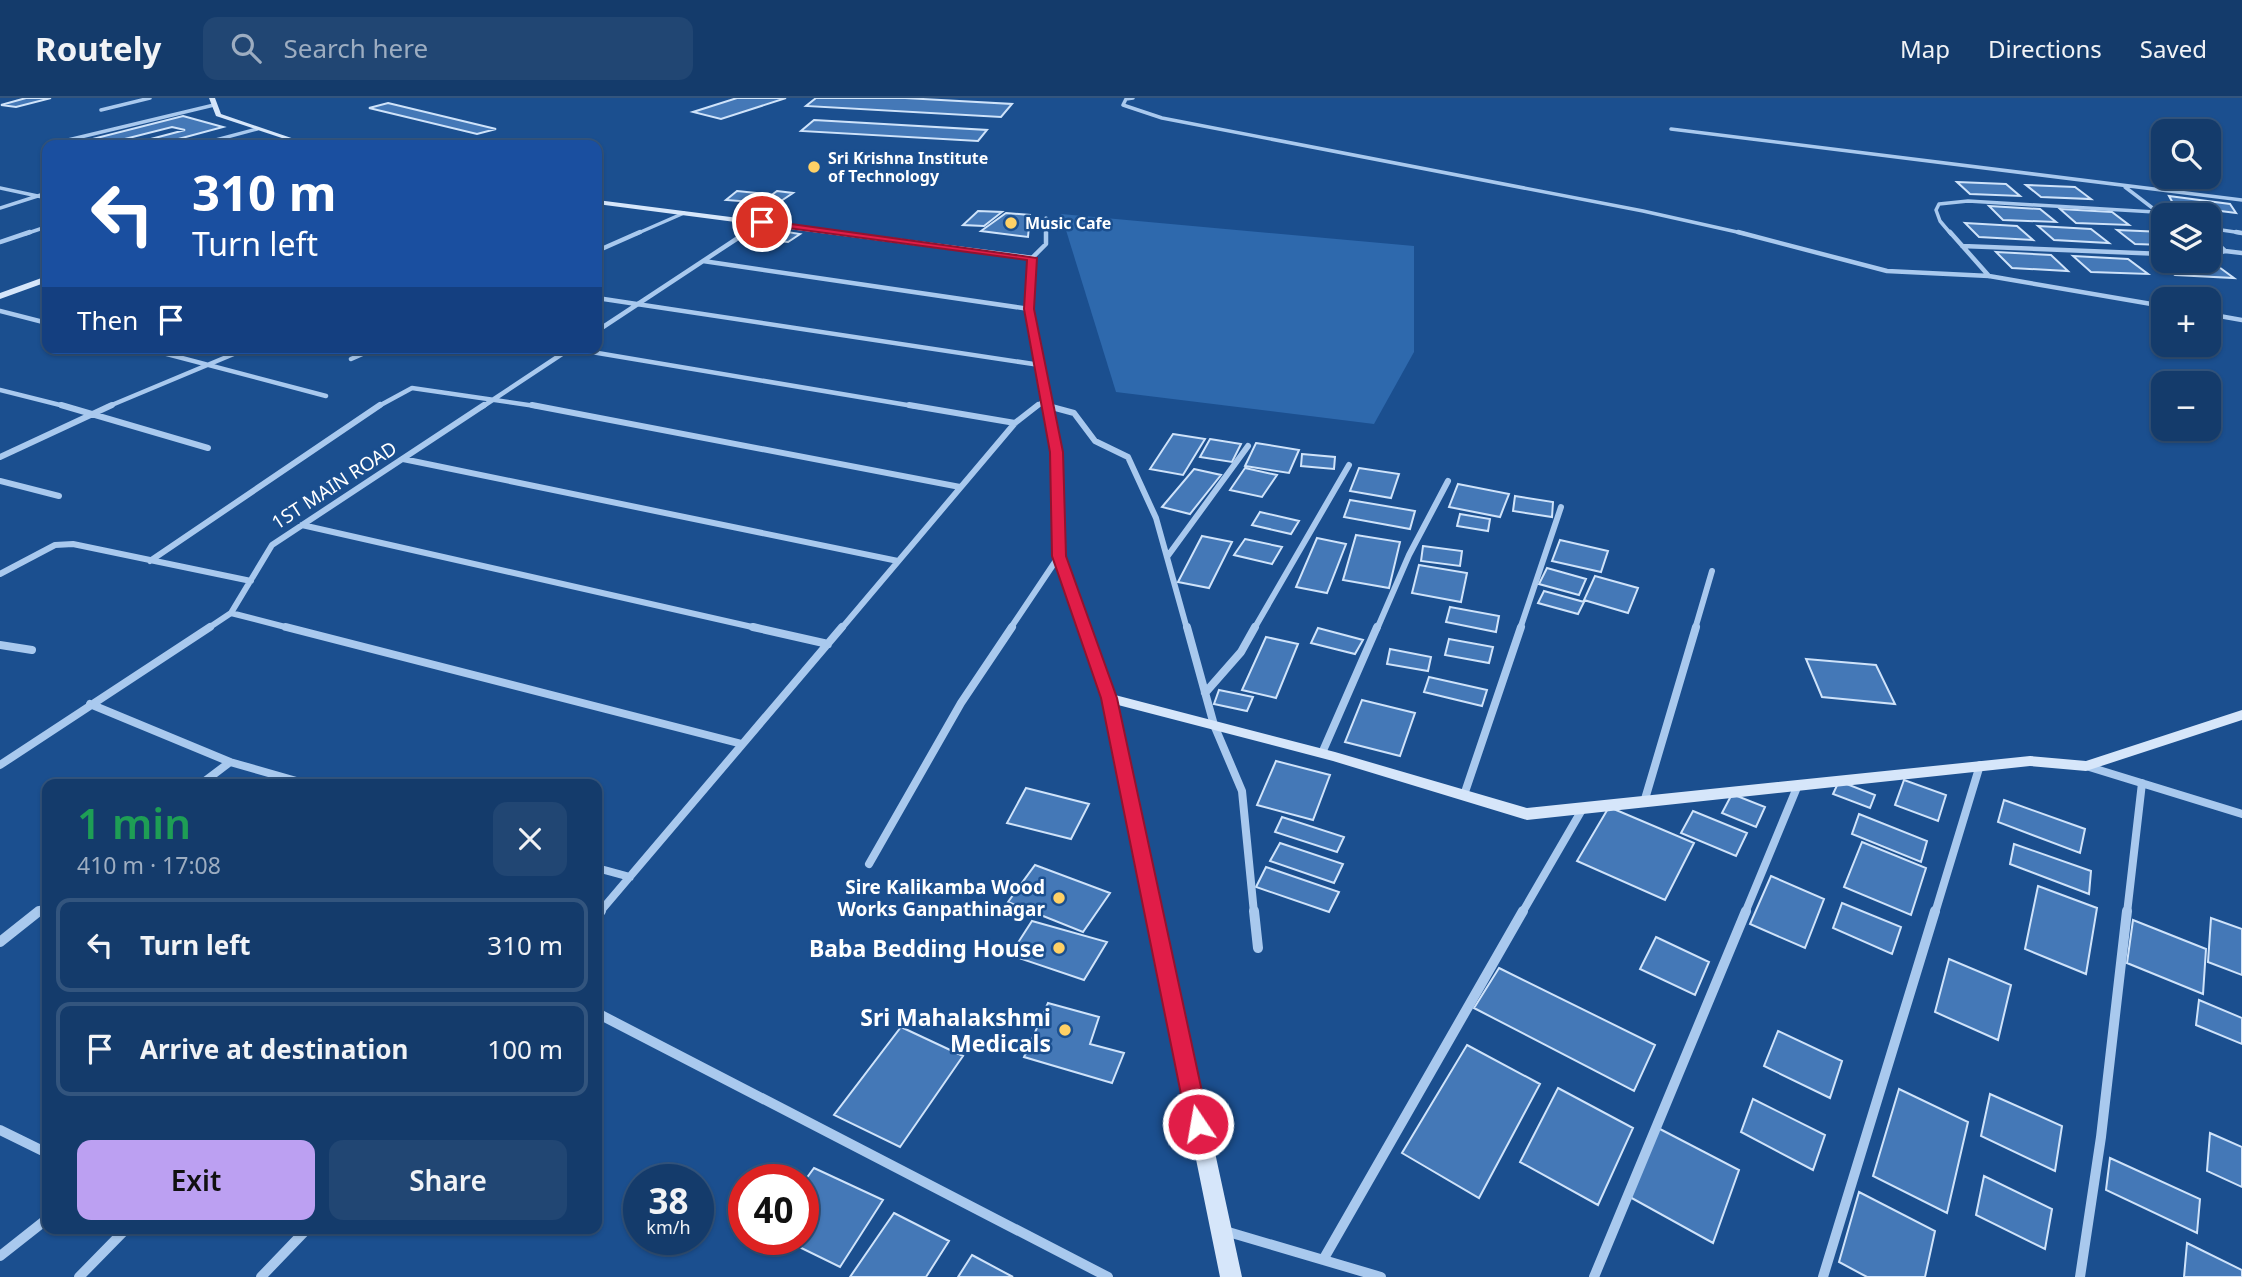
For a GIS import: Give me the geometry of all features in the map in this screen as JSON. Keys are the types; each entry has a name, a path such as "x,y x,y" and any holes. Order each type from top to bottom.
{"street":[{"path":"101,110 150,98"},
{"path":"1133,98 1126,99 1123,105 1162,118 1643,211 1791,244 1887,271 1989,276 2151,304"},
{"path":"68,140 213,101 218,115 292,140"},
{"path":"216,140 257,129"},
{"path":"1671,129 2242,200"},
{"path":"2124,186 2151,209"},
{"path":"0,188 42,197"},
{"path":"0,208 42,195"},
{"path":"1989,276 1940,220 1936,210 1939,204 1968,201 2151,212"},
{"path":"602,204 1032,258"},
{"path":"602,249 684,213"},
{"path":"1046,218 1046,244 1032,258 1029,309 1057,452 1059,556 1109,698 1231,1277"},
{"path":"602,328 762,222"},
{"path":"0,242 42,228"},
{"path":"2221,230 2242,233"},
{"path":"1962,246 2151,254"},
{"path":"2221,247 2225,251"},
{"path":"2221,252 2242,253"},
{"path":"703,261 1029,309"},
{"path":"2,294 42,281"},
{"path":"602,299 1040,365"},
{"path":"0,311 42,322"},
{"path":"2221,316 2242,320"},
{"path":"602,353 1015,423"},
{"path":"166,354 326,396"},
{"path":"0,457 93,413 234,354"},
{"path":"351,359 362,354"},
{"name":"1ST MAIN ROAD","path":"0,765 231,613 272,545 561,354"},
{"path":"150,561 396,394 412,388 495,398 960,487"},
{"path":"0,390 93,413 208,448"},
{"path":"602,910 1015,423 1047,403"},
{"path":"1047,403 1074,413 1095,441 1128,457 1156,517 1214,725 1242,791 1258,948"},
{"path":"1167,557 1248,446"},
{"path":"403,459 898,561"},
{"path":"1205,693 1241,652 1349,465"},
{"path":"0,481 59,496"},
{"path":"1321,753 1409,555 1447,481"},
{"path":"1464,795 1561,507"},
{"path":"302,525 828,644"},
{"path":"0,574 55,545 72,544 251,581"},
{"path":"869,864 961,703 1059,556"},
{"path":"1645,799 1712,571"},
{"path":"231,613 742,744"},
{"path":"0,645 32,650"},
{"path":"1109,698 1321,753 1527,814 1645,799 2030,761 2086,766 2242,814"},
{"path":"90,704 230,762 290,779"},
{"path":"2086,766 2242,715"},
{"path":"208,779 230,762"},
{"path":"1823,1277 1980,765"},
{"path":"2080,1277 2101,1137 2142,783"},
{"path":"1594,1277 1798,785"},
{"path":"1323,1261 1583,808"},
{"path":"602,869 630,877"},
{"path":"0,942 42,909"},
{"path":"602,1016 1108,1277"},
{"path":"0,1130 42,1151"},
{"path":"0,1256 42,1223"},
{"path":"1221,1230 1381,1277"},
{"path":"79,1277 121,1234"},
{"path":"261,1277 302,1234"}],"shaded area":[{"path":"1061,214 1414,246 1414,352 1374,424 1116,392"}],"building":[{"path":"26,98 51,98 16,107 1,105"},
{"path":"737,98 786,98 721,119 693,112"},
{"path":"816,98 905,98 1012,104 1001,117 806,106"},
{"path":"388,103 496,129 477,134 369,108"},
{"path":"183,116 223,127 175,140 147,140 185,130 172,127 121,140 89,140"},
{"path":"814,120 987,130 978,141 801,131"},
{"path":"1957,182 2006,184 2020,196 1970,194"},
{"path":"2026,185 2075,187 2091,199 2041,197"},
{"path":"737,191 767,194 753,202 726,200"},
{"path":"777,191 793,193 781,201 765,200"},
{"path":"2169,196 2230,204 2236,213 2221,211 2221,203 2173,203"},
{"path":"1989,206 2040,209 2056,222 2003,220"},
{"path":"2060,209 2112,212 2129,225 2076,223"},
{"path":"978,211 1002,212 984,226 963,225"},
{"name":"Music Cafe","path":"1006,213 1030,215 1028,237 981,231"},
{"path":"1965,223 2017,226 2033,240 1979,237"},
{"path":"2038,226 2091,229 2109,243 2054,240"},
{"path":"762,228 800,234 788,242 748,238"},
{"path":"2117,230 2151,231 2151,245 2135,244"},
{"path":"1996,252 2051,255 2068,271 2012,268"},
{"path":"2073,256 2128,259 2148,274 2091,272"},
{"path":"2221,269 2234,278 2172,273 2221,273"},
{"path":"1173,434 1205,439 1183,475 1150,469"},
{"path":"1210,439 1241,444 1232,462 1200,457"},
{"path":"1256,443 1299,450 1289,473 1245,466"},
{"path":"1302,454 1335,457 1334,469 1301,466"},
{"path":"1245,468 1277,475 1262,497 1230,490"},
{"path":"1359,468 1399,474 1391,498 1350,491"},
{"path":"1194,469 1221,475 1190,514 1162,507"},
{"path":"1458,484 1509,494 1500,517 1449,507"},
{"path":"1515,496 1553,502 1552,517 1513,511"},
{"path":"1350,500 1415,511 1410,529 1344,517"},
{"path":"1260,512 1299,521 1291,534 1252,525"},
{"path":"1460,514 1490,519 1488,531 1457,526"},
{"path":"1356,535 1400,542 1389,588 1343,580"},
{"path":"1202,536 1232,542 1209,588 1178,582"},
{"path":"1317,538 1346,544 1327,593 1296,587"},
{"path":"1245,539 1282,547 1272,564 1234,555"},
{"path":"1560,540 1608,551 1601,572 1552,561"},
{"path":"1423,546 1462,551 1460,566 1421,561"},
{"path":"1419,565 1467,573 1461,602 1412,593"},
{"path":"1547,568 1586,579 1579,595 1539,584"},
{"path":"1595,576 1638,588 1628,613 1584,600"},
{"path":"1544,591 1584,602 1578,614 1538,603"},
{"path":"1450,607 1499,616 1496,632 1446,622"},
{"path":"1318,628 1363,640 1355,654 1311,643"},
{"path":"1266,637 1298,644 1276,698 1242,690"},
{"path":"1449,639 1493,647 1489,663 1445,655"},
{"path":"1390,649 1431,657 1428,671 1387,664"},
{"path":"1806,659 1876,665 1895,704 1822,697"},
{"path":"1429,677 1487,690 1482,706 1424,692"},
{"path":"1219,690 1253,697 1247,711 1214,704"},
{"path":"1362,700 1415,713 1400,756 1345,742"},
{"path":"1276,761 1330,775 1313,820 1257,805"},
{"path":"1904,780 1946,795 1938,821 1895,805"},
{"path":"1839,781 1875,795 1870,808 1833,794"},
{"path":"1026,788 1089,804 1071,839 1007,823"},
{"path":"1732,794 1765,807 1756,827 1722,813"},
{"path":"2004,800 2085,829 2080,853 1998,822"},
{"path":"1609,807 1694,843 1665,900 1577,861"},
{"path":"1693,811 1747,833 1736,856 1681,833"},
{"path":"1859,814 1927,841 1921,862 1852,834"},
{"path":"1282,817 1344,837 1337,852 1275,832"},
{"path":"1862,842 1926,868 1911,915 1844,887"},
{"path":"1280,843 1343,864 1334,883 1270,861"},
{"path":"2014,844 2091,871 2089,894 2010,864"},
{"name":"Sire Kalikamba Wood Works Ganpathinagar","path":"1035,865 1110,893 1083,932 1008,902"},
{"name":"Sire Kalikamba Wood Works Ganpathinagar","path":"1035,865 1110,893 1083,932 1008,902"},
{"path":"1266,867 1339,892 1329,912 1256,887"},
{"path":"1771,876 1824,899 1805,948 1750,924"},
{"path":"2038,886 2097,908 2086,974 2025,949"},
{"path":"1842,903 1901,927 1892,954 1833,928"},
{"path":"2211,918 2242,929 2242,975 2208,962"},
{"path":"2133,920 2206,949 2203,994 2127,963"},
{"name":"Baba Bedding House","path":"1032,921 1107,942 1084,980 1010,955"},
{"path":"1656,937 1709,962 1695,995 1640,969"},
{"path":"1949,959 2011,985 1998,1040 1935,1012"},
{"path":"1499,968 1655,1045 1634,1091 1474,1008"},
{"path":"2199,1000 2242,1018 2242,1044 2196,1025"},
{"name":"Sri Mahalakshmi Medicals","path":"1048,1003 1099,1017 1090,1044 1124,1053 1112,1083 1024,1057"},
{"path":"901,1027 963,1056 900,1147 834,1115"},
{"path":"1778,1031 1842,1061 1830,1098 1764,1066"},
{"path":"1467,1045 1540,1084 1479,1198 1402,1153"},
{"path":"1558,1088 1633,1128 1598,1205 1520,1162"},
{"path":"1899,1089 1968,1122 1947,1213 1873,1176"},
{"path":"1990,1094 2062,1126 2055,1171 1981,1136"},
{"path":"1753,1099 1825,1135 1813,1170 1741,1132"},
{"path":"1658,1128 1739,1170 1713,1243 1628,1196"},
{"path":"2210,1133 2242,1147 2242,1187 2207,1171"},
{"path":"2110,1158 2200,1199 2197,1233 2106,1190"},
{"path":"819,1170 883,1200 840,1267 816,1255 819,1255"},
{"path":"1984,1176 2052,1209 2045,1249 1976,1215"},
{"path":"1859,1192 1935,1231 1925,1277 1867,1277 1839,1262"},
{"path":"894,1213 949,1241 926,1277 850,1277"},
{"path":"2187,1243 2242,1270 2242,1277 2184,1277"},
{"path":"972,1255 1013,1277 958,1277"}],"place":[{"name":"Sri Krishna Institute of Technology","path":"814,167"},
{"name":"Music Cafe","path":"1011,223"},
{"name":"Sire Kalikamba Wood Works Ganpathinagar","path":"1059,898"},
{"name":"Baba Bedding House","path":"1059,948"},
{"name":"Sri Mahalakshmi Medicals","path":"1065,1030"}],"route":[{"path":"762,222 1032,258 1029,309 1057,452 1059,556 1109,698 1198,1124"}]}
